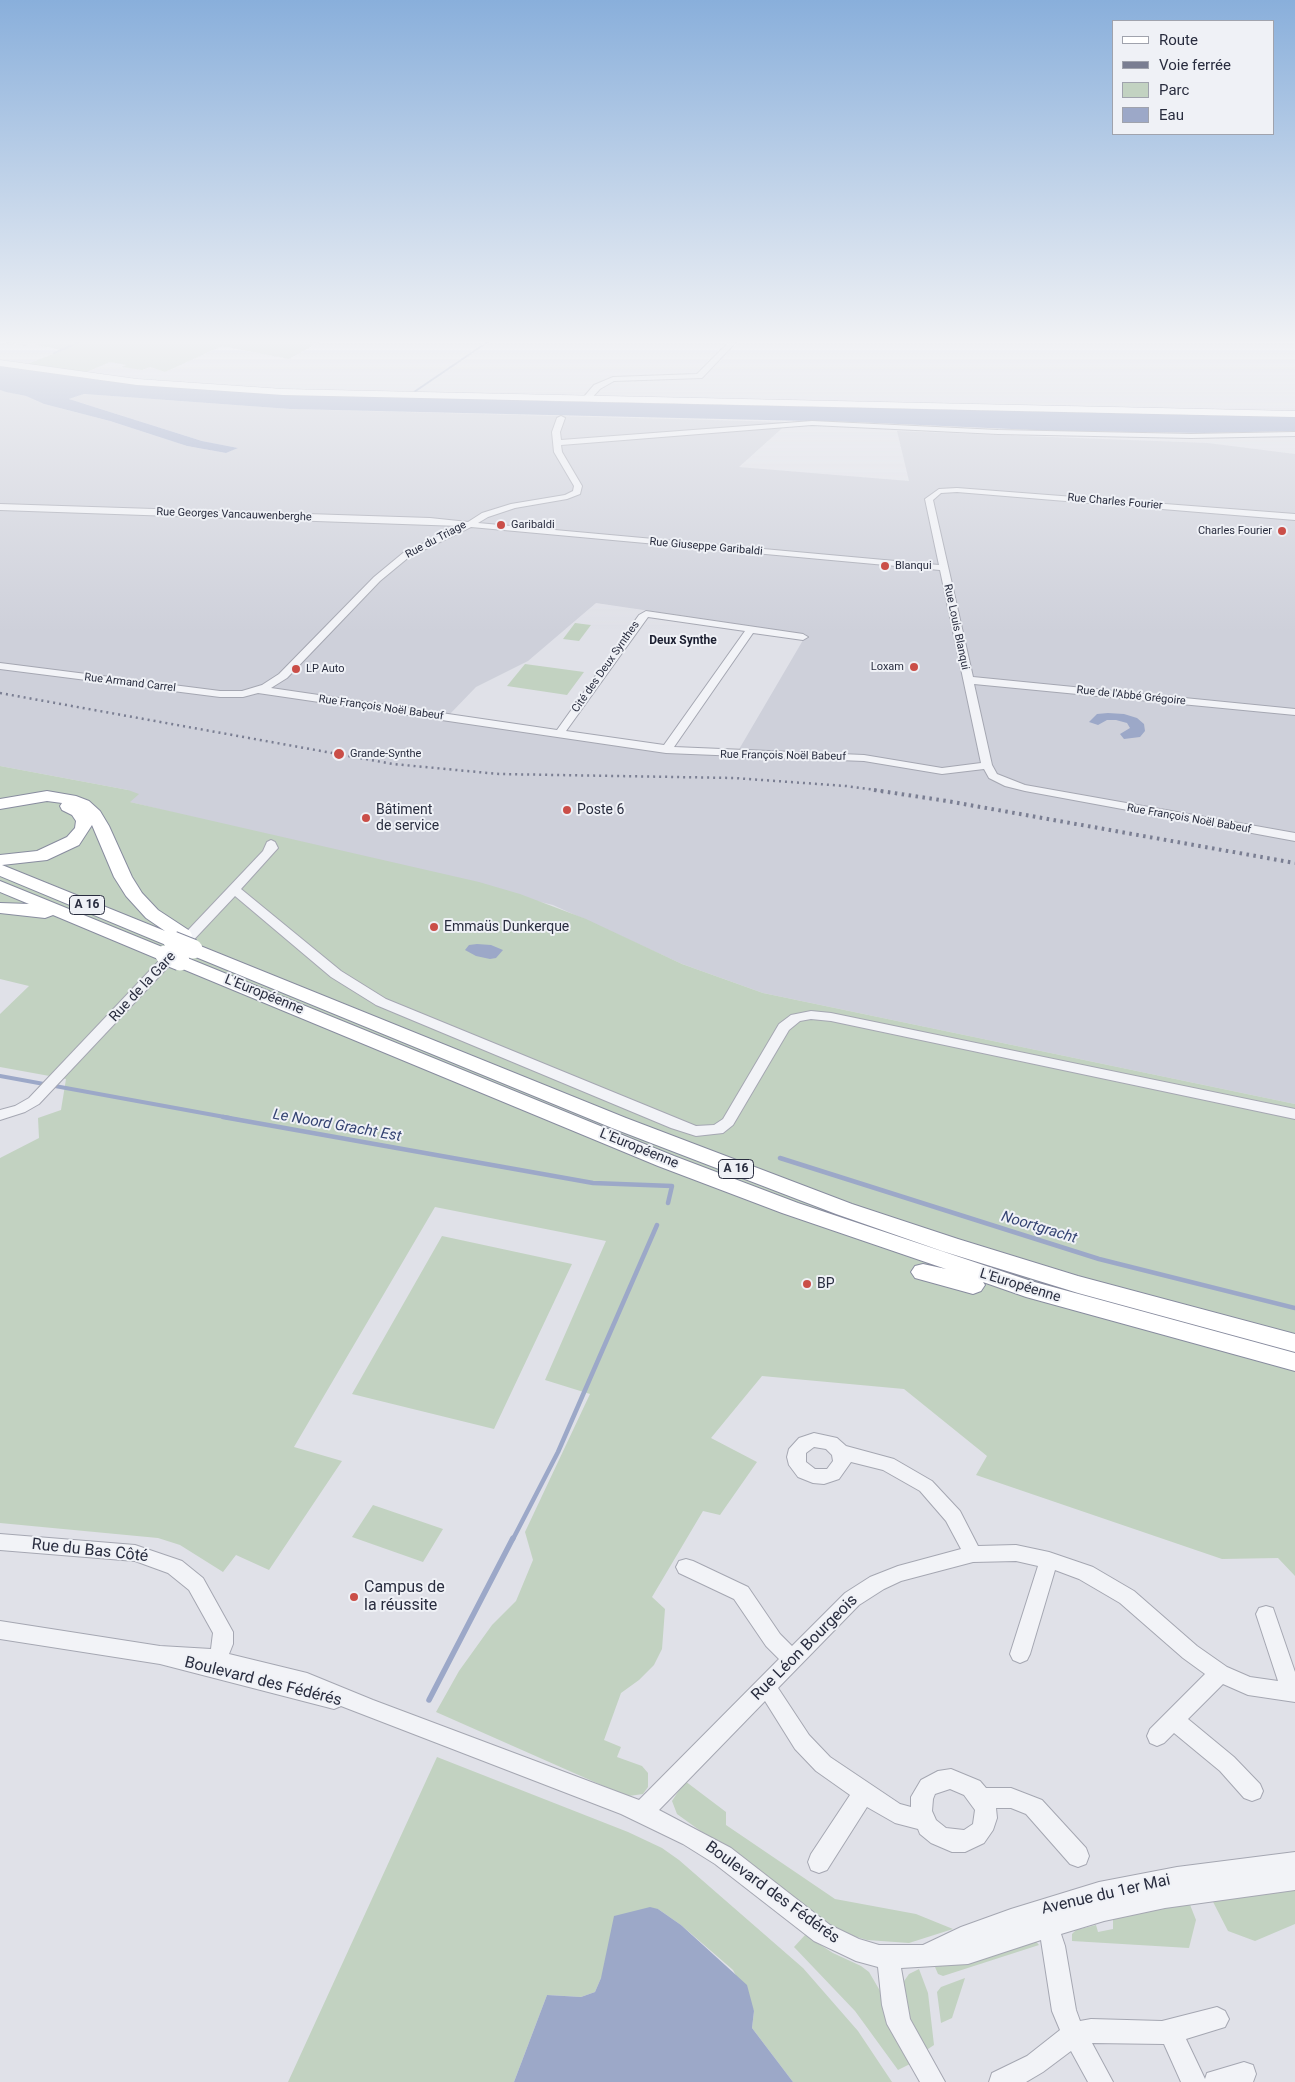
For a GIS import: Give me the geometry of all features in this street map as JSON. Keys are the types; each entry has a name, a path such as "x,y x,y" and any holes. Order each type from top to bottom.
{"highway":[{"path":"0,804 18,799 47,796 65,798 83,805 94,815 101,826 124,877 135,896 182,947"},
{"path":"0,809 29,802 55,802 71,807 78,812 84,821 76,838 58,850 28,858 0,860"},
{"name":"L'Européenne","path":"0,870 182,947 666,1161 807,1214 964,1269 1085,1306 1295,1362"},
{"name":"L'Européenne","path":"0,886 112,932 182,947 690,1151 924,1237 1078,1284 1295,1343"},
{"path":"0,908 36,911 94,932 112,932"},
{"path":"666,1161 676,1173 703,1189"},
{"path":"923,1272 1109,1322 1232,1346"}],"street":[{"name":"Rue du Triage","path":"260,690 283,676 391,566 415,550 485,515 504,509 559,499 578,492 578,486 559,455 557,438"},
{"path":"558,443 618,438"},
{"name":"Rue Charles Fourier","path":"936,492 967,490 1295,516"},
{"name":"Rue Louis Blanqui","path":"936,492 930,496 929,500 987,765"},
{"name":"Rue Georges Vancauwenberghe","path":"0,508 396,519 468,524"},
{"name":"Rue Giuseppe Garibaldi","path":"468,524 944,568"},
{"name":"Cité des Deux Synthes","path":"559,734 644,615 653,614 803,637"},
{"path":"666,750 751,629"},
{"name":"Rue Armand Carrel","path":"0,666 215,694 238,694 260,690"},
{"name":"Rue de l'Abbé Grégoire","path":"968,680 1295,712"},
{"name":"Rue François Noël Babeuf","path":"260,690 666,750 708,754 864,758 942,771 987,765 996,778 1018,787 1295,837"},
{"name":"Rue de la Gare","path":"0,1114 26,1106 49,1086 268,854 272,848 271,844"},
{"path":"234,889 336,974 381,1002 689,1130 708,1132 725,1125 784,1027 796,1018 810,1015 831,1017 1295,1114"},
{"path":"840,1452 888,1464 926,1486 953,1516 973,1554"},
{"name":"Rue du Bas Côté","path":"0,1542 135,1554 166,1563 184,1573 196,1584 223,1632 224,1641 215,1665"},
{"name":"Rue Léon Bourgeois","path":"642,1812 845,1605 867,1588 912,1569 973,1554 1016,1553 1049,1560 1086,1573 1118,1591 1199,1659 1220,1673 1248,1686 1294,1693"},
{"path":"1020,1654 1049,1560"},
{"path":"686,1567 741,1593 773,1640 792,1659"},
{"path":"1266,1614 1294,1693"},
{"name":"Boulevard des Fédérés","path":"0,1630 215,1665 366,1707 642,1812 723,1856 833,1940 856,1950 888,1957"},
{"name":"Boulevard des Fédérés","path":"0,1634 38,1636"},
{"path":"1157,1736 1220,1673"},
{"path":"765,1687 809,1750 833,1772 903,1816 924,1820"},
{"path":"1174,1719 1227,1764 1252,1791"},
{"path":"951,1779 964,1783 981,1798 986,1810 985,1822 979,1833 969,1840 956,1842 943,1838 932,1831 924,1820 920,1808 922,1796 928,1787 938,1781 951,1779"},
{"path":"819,1862 864,1793"},
{"path":"981,1798 1011,1798 1034,1807 1078,1856"},
{"name":"Avenue du 1er Mai","path":"888,1957 968,1953 1044,1918 1135,1885 1295,1863"},
{"name":"Avenue du 1er Mai","path":"1044,1918 1165,1897 1295,1879"},
{"path":"1044,1918 1054,1946 1061,2001 1074,2034 1100,2082"},
{"path":"888,1957 894,2005 899,2024 933,2082"},
{"path":"1001,2082 1035,2064 1074,2034 1092,2031 1170,2032 1217,2019"},
{"path":"1170,2032 1194,2082"},
{"path":"1216,2082 1244,2074"}],"shaded area":[{"path":"0,438 163,438 187,446 226,453 237,448 193,438 771,438 739,467 909,481 899,438 1083,438 1208,443 1295,454 1295,1104 763,993 682,964 553,905 130,802 128,790 0,766","holes":["596,603 806,635 738,751 683,749 449,715 476,687 528,661"]}],"green space":[{"path":"575,623 591,625 579,641 563,639"},
{"path":"525,664 584,672 567,695 507,686"},
{"path":"0,766 128,790 139,794 130,802 479,882 520,894 586,919 682,964 763,993 1295,1104 1295,1576 1278,1558 1222,1559 976,1475 987,1456 904,1389 762,1376 711,1438 757,1462 720,1515 703,1511 652,1597 665,1609 662,1649 654,1665 639,1680 621,1693 604,1740 621,1747 617,1757 642,1766 648,1773 648,1787 643,1794 629,1796 617,1792 436,1712 459,1671 492,1625 516,1601 533,1560 525,1532 590,1394 545,1380 606,1241 435,1207 294,1447 342,1461 269,1570 236,1555 223,1572 180,1545 158,1538 0,1523 0,1158 39,1138 38,1118 61,1110 66,1079 0,1067 0,1014 29,986 0,979"},
{"path":"442,1236 572,1264 494,1429 352,1394"},
{"path":"373,1505 443,1529 423,1562 352,1537"},
{"path":"437,1757 628,1832 662,1848 679,1860 803,1968 858,2031 892,2082 793,2082 752,2028 754,2011 733,1970 681,1925 658,1909 601,1978 595,1992 581,1997 547,1995 514,2082 288,2082"},
{"path":"685,1781 726,1812 726,1825 835,1899 916,1914 953,1929 909,1943 867,1940 840,1932 677,1814 672,1801"},
{"path":"1295,1885 1295,1924 1255,1941 1228,1931 1210,1896"},
{"path":"1187,1897 1196,1920 1189,1948 1072,1941 1072,1934 1076,1930 1096,1925 1098,1932 1113,1929 1113,1914"},
{"path":"805,1935 833,1953 861,1966 869,1972 883,1996 892,2031 910,2064 898,2070 855,2011 794,1947"},
{"path":"1033,1938 1039,1945 943,1976 938,1974 935,1967 968,1960"},
{"path":"919,1969 928,1993 934,2045 925,2051 908,2024 902,1984 909,1974"},
{"path":"965,1978 952,2018 941,2023 937,1992 941,1987"}],"water":[{"path":"163,438 193,438 238,448 226,453 187,446"},
{"path":"1097,714 1124,714 1137,718 1144,724 1145,731 1140,737 1124,739 1120,734 1130,728 1127,723 1107,720 1098,725 1089,722"},
{"path":"469,945 491,945 503,950 496,958 490,959 476,956 465,950"},
{"path":"650,1907 658,1909 681,1925 747,1985 754,2011 752,2028 793,2082 514,2082 547,1995 581,1997 595,1992 601,1978 614,1916"}],"waterway":[{"name":"Le Noord Gracht Est","path":"0,1076 230,1118"},
{"name":"Le Noord Gracht Est","path":"223,1117 593,1183 672,1186 668,1203"},
{"name":"Noortgracht","path":"780,1158 1099,1259 1295,1308"},
{"path":"513,1539 558,1452 657,1225"},
{"path":"429,1700 513,1538"}],"railway":[{"path":"0,693 393,764 499,774 734,778 846,786 883,791"},
{"path":"874,790 947,801 1295,863"}],"place":[{"name":"Garibaldi","path":"501,525"},
{"name":"Charles Fourier","path":"1282,531"},
{"name":"Blanqui","path":"885,566"},
{"name":"Loxam","path":"914,667"},
{"name":"LP Auto","path":"296,669"},
{"name":"Grande-Synthe","path":"339,754"},
{"name":"Poste 6","path":"567,810"},
{"name":"Bâtiment de service","path":"366,818"},
{"name":"Emmaüs Dunkerque","path":"434,927"},
{"name":"BP","path":"807,1284"},
{"name":"Campus de la réussite","path":"354,1597"}],"district":[{"name":"Deux Synthe","path":"683,641"}]}
